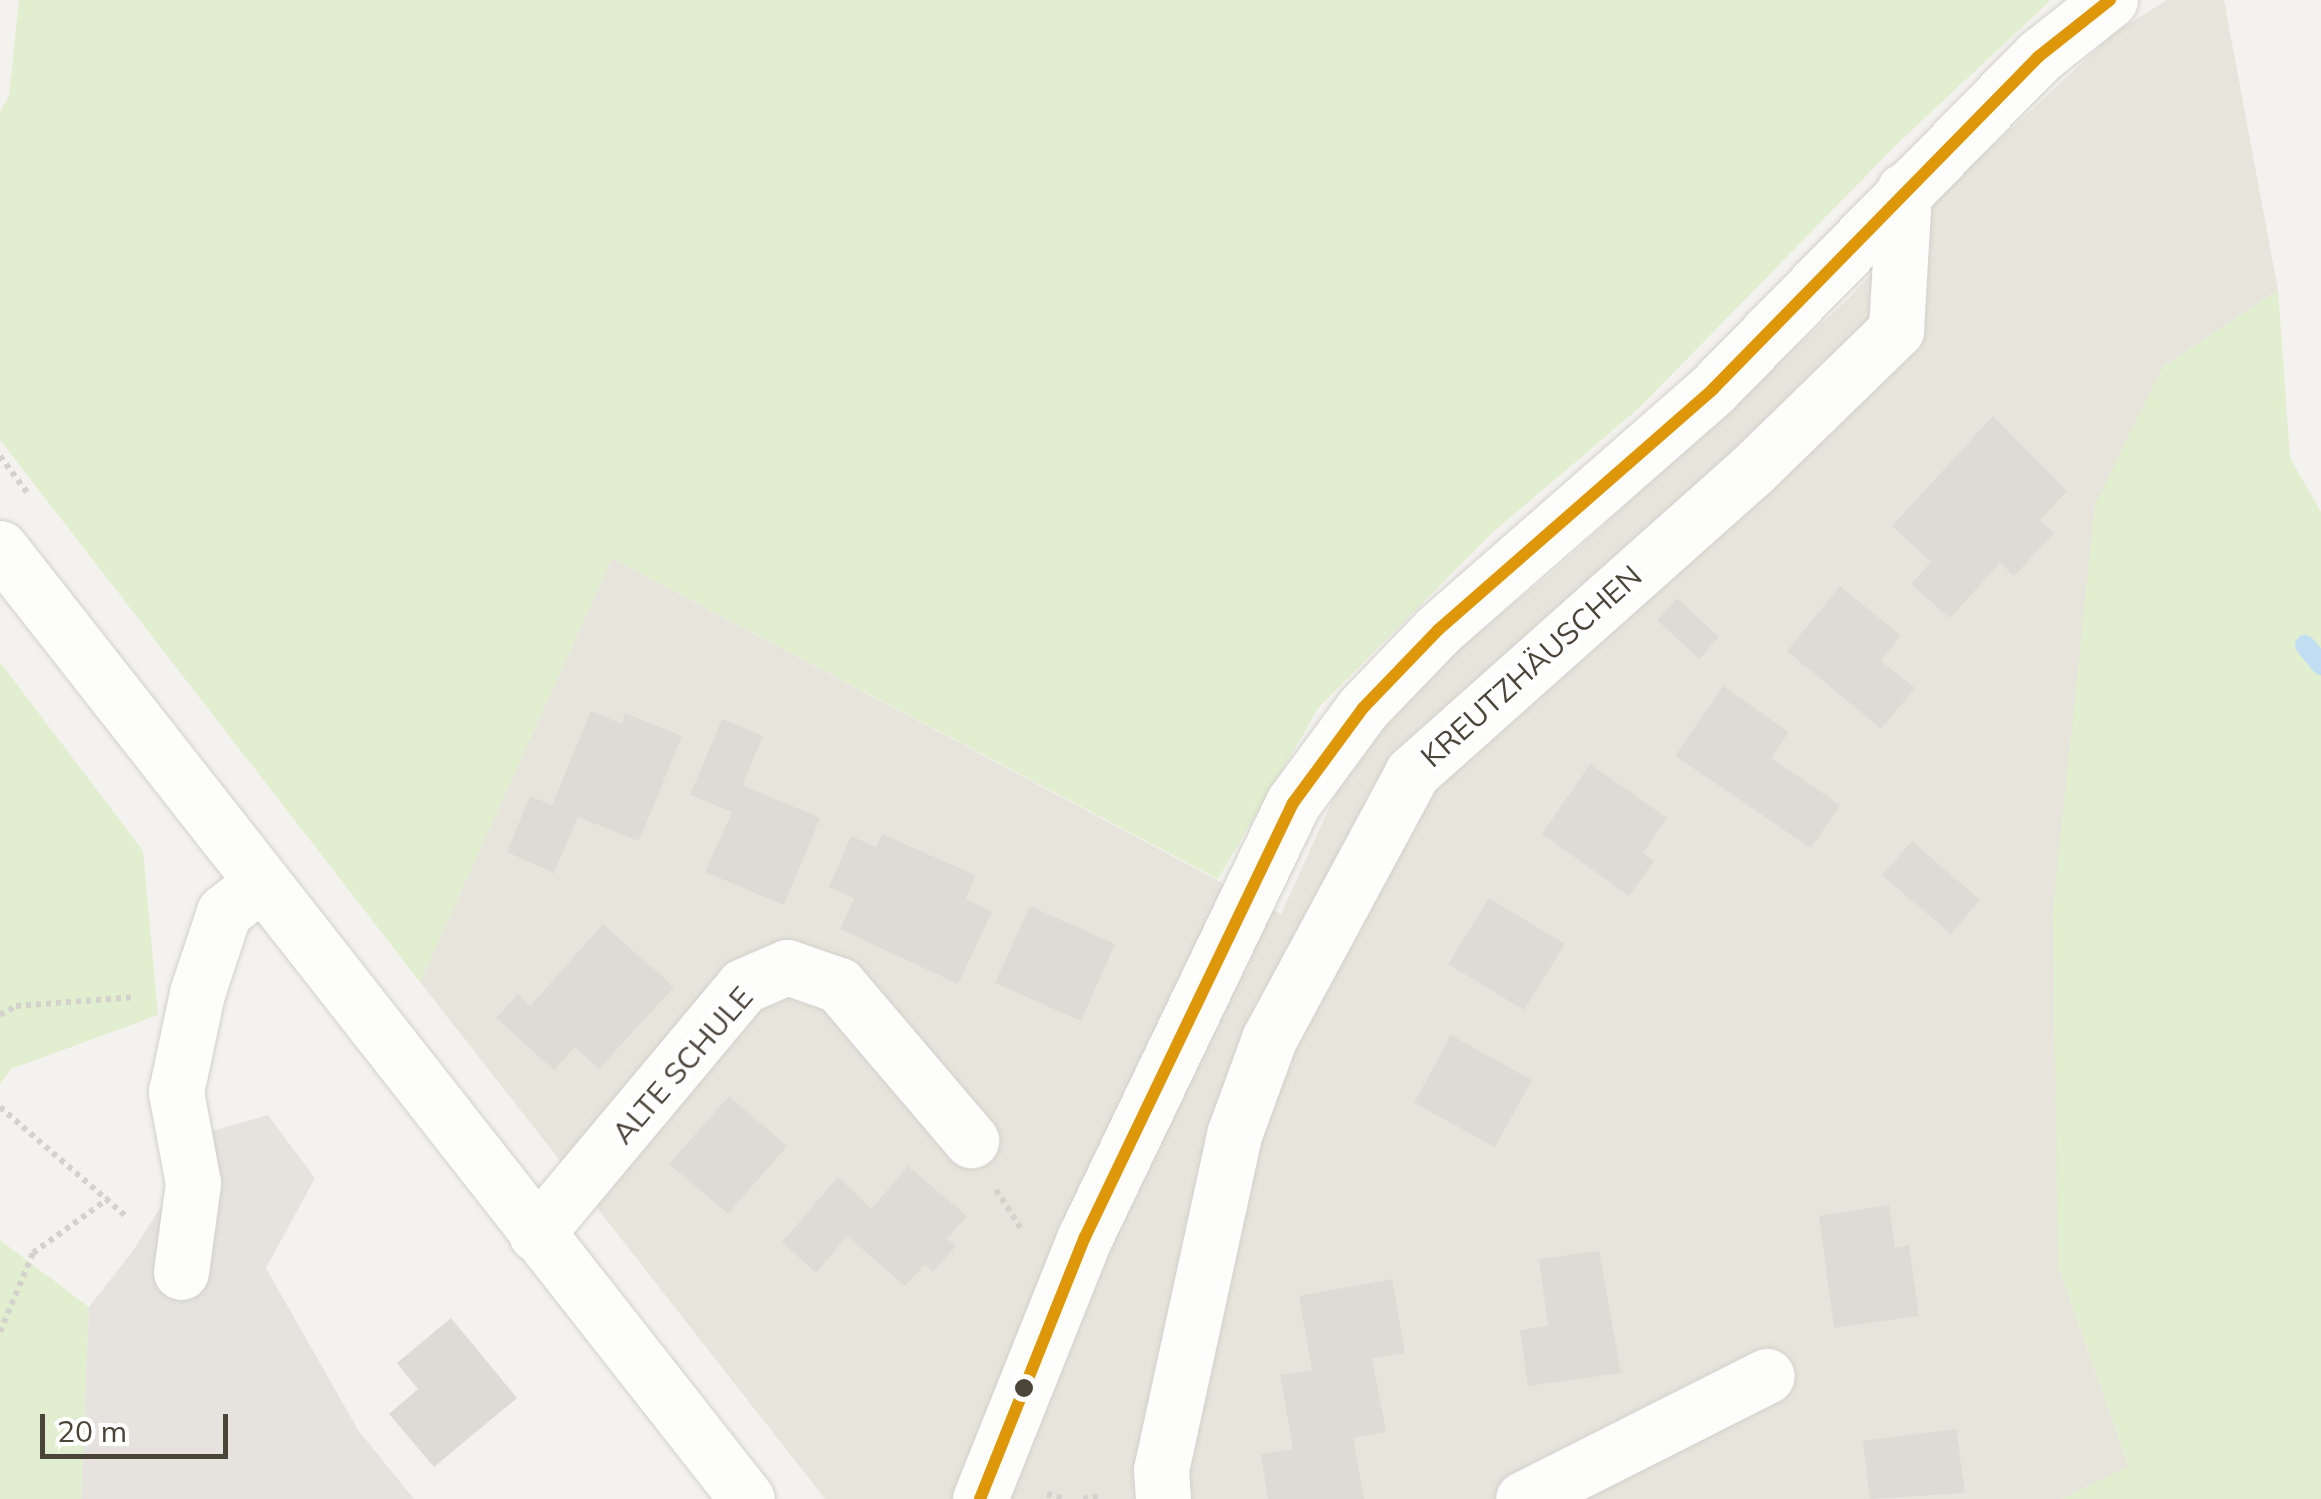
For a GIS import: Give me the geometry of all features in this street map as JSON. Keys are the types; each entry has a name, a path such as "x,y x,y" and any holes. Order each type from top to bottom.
{"street":[{"path":"980,1499 1085,1237 1293,802 1363,708 1438,630 1713,389 2038,56 2110,0"},
{"name":"KREUTZHÄUSCHEN","path":"1163,1499 1162,1470 1235,1132 1269,1039 1412,773 1752,470 1896,330 1904,190"},
{"path":"0,548 747,1499"},
{"path":"181,1272 192,1183 176,1092 197,993 224,912 261,883"},
{"name":"ALTE SCHULE","path":"536,1234 744,986 788,967 839,985 971,1140"},
{"path":"1523,1499 1767,1376"}],"path":[{"path":"0,1016 16,1006 197,993"},
{"path":"0,1107 108,1198 181,1272"},
{"path":"971,1140 1006,1210 1034,1245"},
{"path":"0,1332 33,1253 108,1198"},
{"path":"1041,1492 1065,1499"}],"shaded area":[{"path":"2167,0 2224,0 2278,290 2162,368 2058,1265 2129,1467 2061,1499 825,1499 420,982 612,558 1281,914 1343,777 1432,669 1555,570 1852,295 1953,183 2114,33"},
{"path":"268,1115 315,1178 266,1268 358,1430 414,1499 81,1499 89,1307 132,1252 208,1132"}],"green space":[{"path":"19,0 2051,0 1898,143 1638,409 1492,533 1319,707 1218,879 612,558 420,982 0,440 0,112 9,96"},
{"path":"2278,290 2290,458 2321,512 2321,1499 2061,1499 2129,1466 2058,1265 2053,911 2095,505 2162,368"},
{"path":"0,662 143,851 158,1015 11,1069 0,1084"},
{"path":"0,1240 89,1307 81,1499 0,1499"}],"building":[{"path":"1993,416 2067,491 2040,520 2054,533 2014,576 2000,563 1950,618 1911,584 1931,562 1892,526"},
{"path":"1840,586 1901,636 1881,661 1915,688 1881,729 1787,651"},
{"path":"1677,598 1719,637 1699,659 1657,620"},
{"path":"1723,686 1789,732 1771,758 1840,805 1811,848 1675,756"},
{"path":"591,711 622,724 625,713 682,736 639,841 578,817 554,873 507,852 530,796 552,805"},
{"path":"722,719 763,736 742,785 820,818 784,905 705,872 732,812 690,795"},
{"path":"1590,764 1667,818 1643,853 1654,861 1629,896 1542,834"},
{"path":"882,834 975,875 966,899 992,912 958,984 840,929 854,898 829,887 851,836 876,847"},
{"path":"1912,841 1980,900 1951,934 1882,875"},
{"path":"1489,898 1565,944 1524,1010 1448,964"},
{"path":"1030,906 1115,944 1081,1021 995,983"},
{"path":"603,924 674,987 599,1069 575,1047 554,1070 496,1018 518,994 530,1006"},
{"path":"1451,1035 1532,1080 1495,1147 1414,1103"},
{"path":"729,1096 787,1146 728,1214 669,1164"},
{"path":"908,1166 967,1216 947,1239 956,1246 933,1272 925,1264 905,1286 847,1236 816,1273 782,1242 838,1177 871,1209"},
{"path":"1889,1205 1895,1248 1909,1245 1919,1316 1834,1328 1819,1216"},
{"path":"1599,1251 1621,1373 1528,1386 1520,1330 1548,1326 1539,1259"},
{"path":"1392,1279 1405,1353 1372,1358 1386,1432 1353,1438 1364,1499 1268,1499 1261,1454 1293,1449 1280,1375 1312,1370 1299,1296"},
{"path":"451,1318 517,1398 434,1467 389,1414 418,1389 397,1363"},
{"path":"1956,1429 1965,1493 1870,1499 1863,1441"}],"waterway":[{"path":"2305,645 2321,665"}],"transit line":[{"path":"980,1499 1085,1237 1293,803 1363,708 1438,630 1713,389 2038,57 2110,0"}]}
